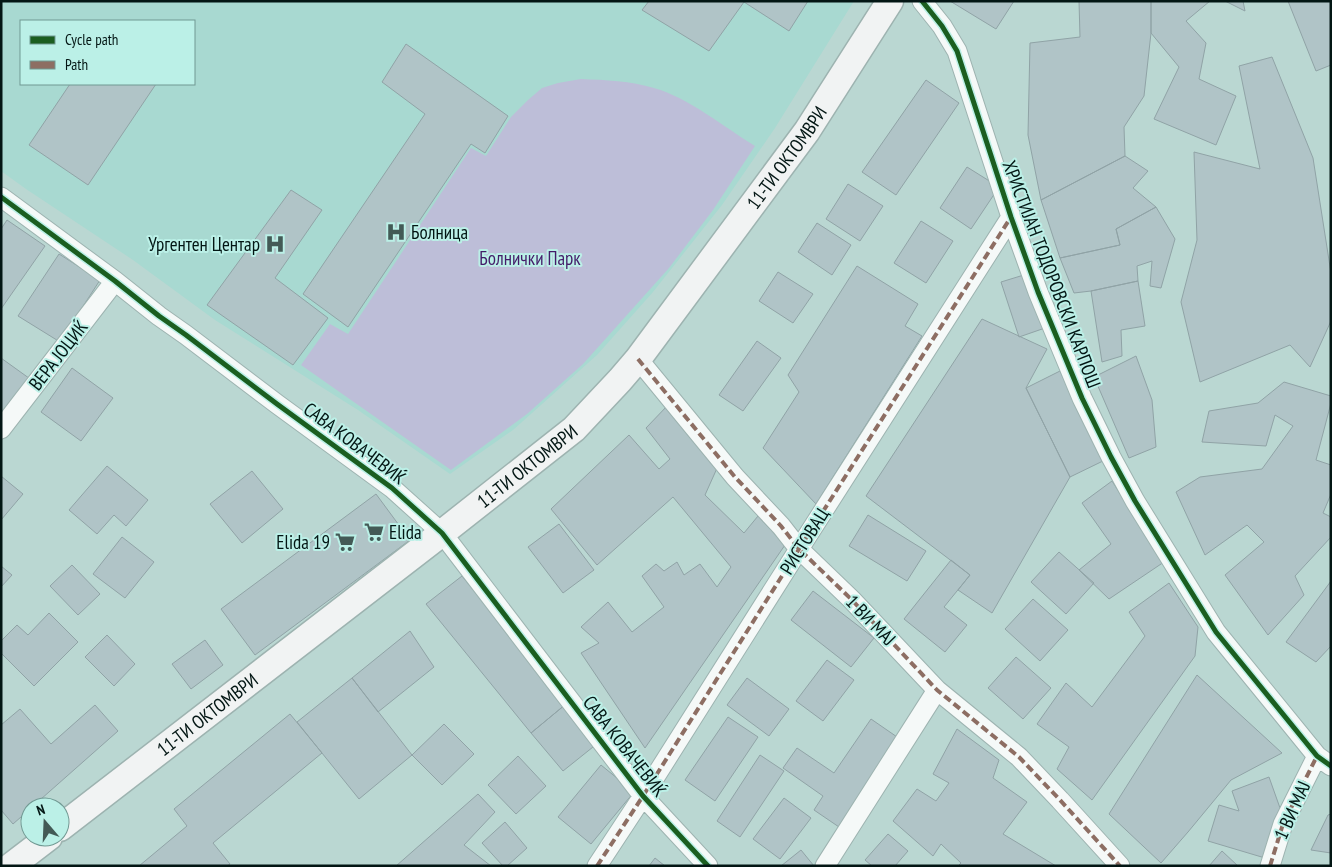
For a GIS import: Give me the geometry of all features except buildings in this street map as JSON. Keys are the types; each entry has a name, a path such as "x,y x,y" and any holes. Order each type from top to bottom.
{"main road":[{"name":"11-ТИ ОКТОМВРИ","path":"70,820 574,429 638,359 807,131 890,1"},
{"path":"11,863 34,847"}],"street":[{"name":"ХРИСТИЈАН ТОДОРОВСКИ КАРПОШ","path":"922,1 942,26 957,51 1011,217 1038,292 1082,398 1135,501 1216,632 1324,761"},
{"name":"САВА КОВАЧЕВИЌ","path":"1,197 392,488 442,533 644,796 708,866"},
{"name":"РИСТОВАЦ","path":"597,866 644,796 1011,217"},
{"name":"ВЕРА ЈОЦИЌ","path":"1,429 115,281"},
{"name":"1 ВИ МАЈ","path":"638,359 735,476 782,526 799,549 851,599 937,690 1019,757 1120,866"},
{"path":"825,866 937,690"},
{"name":"1 ВИ МАЈ","path":"1270,866 1283,824 1324,761"}],"shaded area":[{"name":"Болница","path":"1,1 854,1 775,128 722,205 653,292 597,355 513,430 450,474 358,410 215,320 133,260 1,171"}],"green space":[{"name":"Болнички Парк","path":"581,79 609,80 636,84 667,93 693,106 755,146 713,210 669,268 583,364 527,414 451,470 301,365 330,324 348,334 471,148 486,156 511,117 542,88"}],"marked path":[{"path":"597,866 1011,217"},
{"path":"638,359 735,477 781,526 799,549 851,599 937,690 1019,757 1120,866"},
{"path":"1270,866 1283,824 1317,756"}],"cycle path":[{"path":"922,1 942,26 957,51 1011,217 1038,292 1082,398 1111,457 1135,501 1216,632 1317,756 1331,766"},
{"path":"1,197 392,488 442,533 643,796 708,866"}],"place":[{"name":"Болница","path":"396,232"},
{"name":"Ургентен Центар","path":"275,244"},
{"name":"Elida","path":"374,532"},
{"name":"Elida 19","path":"345,542"}]}
